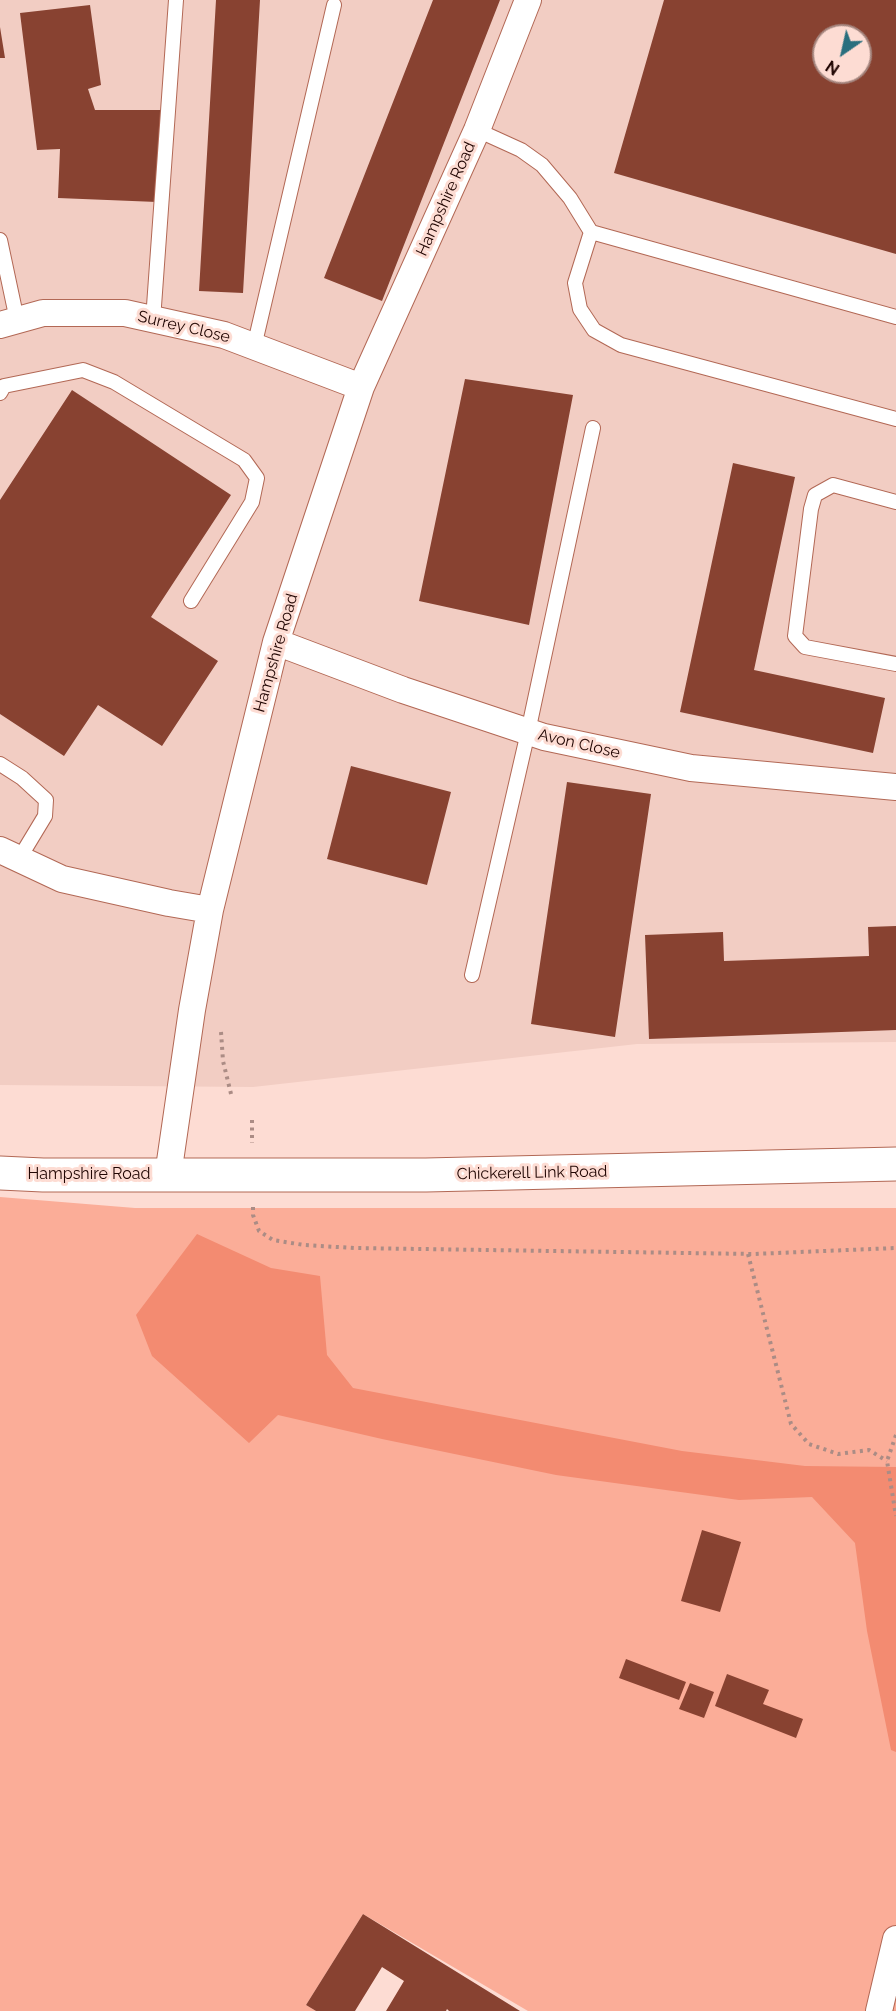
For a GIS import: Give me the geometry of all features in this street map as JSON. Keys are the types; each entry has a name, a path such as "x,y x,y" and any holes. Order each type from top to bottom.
{"main road":[{"name":"Chickerell Link Road","path":"168,1175 426,1175 896,1164"},
{"name":"Hampshire Road","path":"0,1173 168,1175"}],"street":[{"name":"Hampshire Road","path":"168,1175 192,1010 210,910 276,642 362,387 477,130 528,0"},
{"name":"Surrey Close","path":"8,323 43,313 125,313 224,335 362,387"},
{"name":"Avon Close","path":"276,642 403,690 544,737 691,768 896,787"},
{"path":"9,854 62,879 210,910"},
{"path":"879,2011 896,1940"}],"lane":[{"path":"153,320 176,0"},
{"path":"254,347 334,5"},
{"path":"477,130 521,150 542,165 570,198 591,232 896,317"},
{"path":"591,232 575,283 580,309 594,330 621,345 896,419"},
{"path":"0,240 8,323"},
{"path":"0,393 4,387 83,370 114,382 244,460 257,478 252,502 191,601"},
{"path":"472,975 528,732 592,428"},
{"path":"896,502 833,485 815,495 811,509 795,636 805,647 896,664"},
{"path":"0,764 22,778 46,800 45,816 9,854"}],"path":[{"path":"252,1120 253,1215 259,1231 273,1240 303,1245 354,1248 748,1254 896,1248"},
{"path":"748,1254 791,1424 809,1444 838,1454 869,1450 887,1461"},
{"path":"896,1435 887,1461 896,1516"}],"shaded area":[{"path":"0,0 896,0 896,1042 637,1044 253,1087 0,1085"},
{"path":"0,1197 135,1208 896,1208 896,2011 528,2011 363,1914 306,2005 316,2011 0,2011"},
{"path":"197,1234 271,1268 320,1276 327,1355 353,1388 682,1451 805,1466 896,1467 896,1752 891,1750 867,1631 855,1543 812,1497 739,1500 556,1475 278,1415 249,1443 152,1356 136,1315"}],"building":[{"path":"216,0 260,0 243,293 199,291"},
{"path":"433,0 500,0 382,301 324,278"},
{"path":"664,0 896,0 896,254 614,173"},
{"path":"90,5 101,85 88,89 95,110 164,110 157,202 58,198 60,149 37,150 20,13"},
{"path":"0,27 5,58 0,58"},
{"path":"465,379 573,395 529,625 419,601"},
{"path":"72,390 231,495 151,617 218,661 162,746 98,705 64,756 0,714 0,500"},
{"path":"733,463 795,477 754,670 885,698 873,753 680,712"},
{"path":"351,766 451,792 427,885 327,859"},
{"path":"567,782 651,794 615,1037 531,1024"},
{"path":"896,926 896,1030 649,1039 645,935 723,932 724,961 869,956 868,927"},
{"path":"702,1530 741,1542 720,1612 681,1601"},
{"path":"626,1659 686,1682 679,1700 619,1678"},
{"path":"727,1674 769,1690 763,1704 803,1719 796,1738 715,1706"},
{"path":"690,1683 714,1692 704,1718 679,1709"},
{"path":"363,1914 520,2011 449,2011 447,2009 446,2011 386,2011 404,1981 382,1967 355,2011 316,2011 306,2005"}]}
